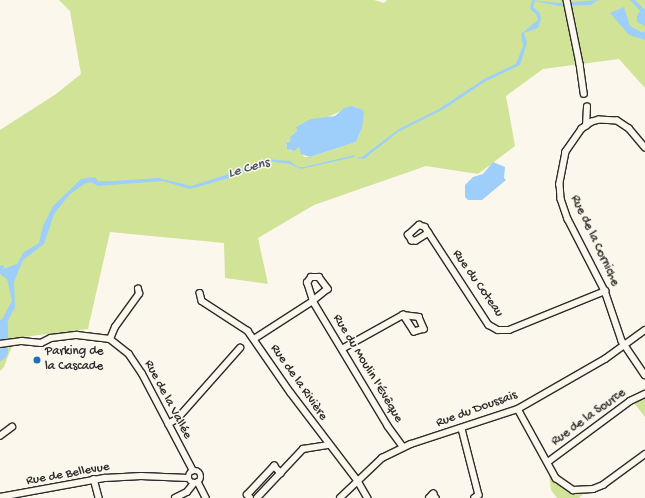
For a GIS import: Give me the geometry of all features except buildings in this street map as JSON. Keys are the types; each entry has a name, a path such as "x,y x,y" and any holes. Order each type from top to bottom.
{"street":[{"path":"566,0 580,64 584,94"},
{"path":"587,107 586,126 599,120 617,121 629,129 645,148"},
{"name":"Rue de la Corniche","path":"586,126 566,152 561,168 561,199 605,291 625,345 645,375"},
{"name":"Rue du Coteau","path":"429,233 489,325 498,330 509,330 605,291"},
{"path":"3,343 41,343 52,338 78,335 110,340 114,327 139,294 138,289"},
{"name":"Rue de la Rivière","path":"200,293 202,301 248,331 329,445 358,481 368,498"},
{"name":"Rue du Moulin l'Évêque","path":"254,339 313,301 388,426 403,447"},
{"path":"342,349 403,315"},
{"path":"625,345 645,330"},
{"name":"Rue de la Vallée","path":"110,340 134,362 193,470 200,474 196,482"},
{"name":"Rue du Doussais","path":"340,498 382,458 403,447 462,429 518,409 563,384 625,345"},
{"path":"168,424 177,419 240,348"},
{"name":"Rue de la Source","path":"548,462 630,401 645,394"},
{"path":"518,409 556,478 564,485 583,490 603,485 645,454"},
{"path":"0,436 12,427"},
{"path":"462,429 479,495 475,498"},
{"path":"257,498 303,449 329,445"},
{"path":"250,498 247,495 274,466 281,473"},
{"path":"193,470 188,478 196,482 206,498"},
{"name":"Rue de Bellevue","path":"0,497 35,495 94,479 141,476 188,478"},
{"path":"94,479 99,498"},
{"path":"175,498 187,492 196,482"},
{"path":"428,498 433,494 436,498"}],"green space":[{"path":"59,0 374,0 384,3 387,0 645,0 645,88 619,59 543,69 506,96 515,146 478,174 426,166 314,205 258,238 268,284 225,278 224,243 110,232 88,329 15,338 4,367 0,371 0,130 56,94 81,74 70,11","holes":["352,106 358,108 362,128 356,142 310,157 304,157 299,147 291,151 286,146 287,141 291,141 291,136 297,131"]},
{"path":"645,397 645,417 634,403"},
{"path":"549,474 553,481 569,492 583,494 579,498 557,498 551,490"}],"water":[{"path":"532,0 559,3 598,0 591,5 559,6 535,1 533,7 540,13 541,19 538,28 524,33 527,43 520,65 486,81 444,109 398,132 364,159 356,158 362,157 399,129 439,109 484,79 516,64 523,46 521,34 538,20 536,14 530,9"},
{"path":"630,0 635,0 645,10 645,26 637,22 637,16 640,11"},
{"path":"624,7 630,26 641,32 645,32 645,40 629,35 610,13"},
{"path":"352,106 363,110 364,114 362,128 356,142 310,157 301,154 299,147 294,151 287,149 286,142 291,141 290,137 297,131 296,127 311,119 335,116 344,108"},
{"path":"355,155 354,157 301,169 290,164 267,161 229,178 190,189 163,181 98,186 91,182 84,184 70,194 54,214 44,244 23,260 14,282 15,307 6,324 3,337 0,337 0,323 12,301 7,279 0,274 0,266 4,265 3,269 17,264 24,252 39,243 43,226 53,206 81,179 95,177 98,181 114,181 158,178 191,186 235,172 264,159 290,161 298,167 304,167"},
{"path":"493,162 505,167 504,178 506,180 482,200 468,200 465,197 465,185 473,177 483,174"}],"waterway":[{"name":"Le Cens","path":"0,356 3,352 3,324"}],"place":[{"name":"Parking de la Cascade","path":"37,360"}]}
